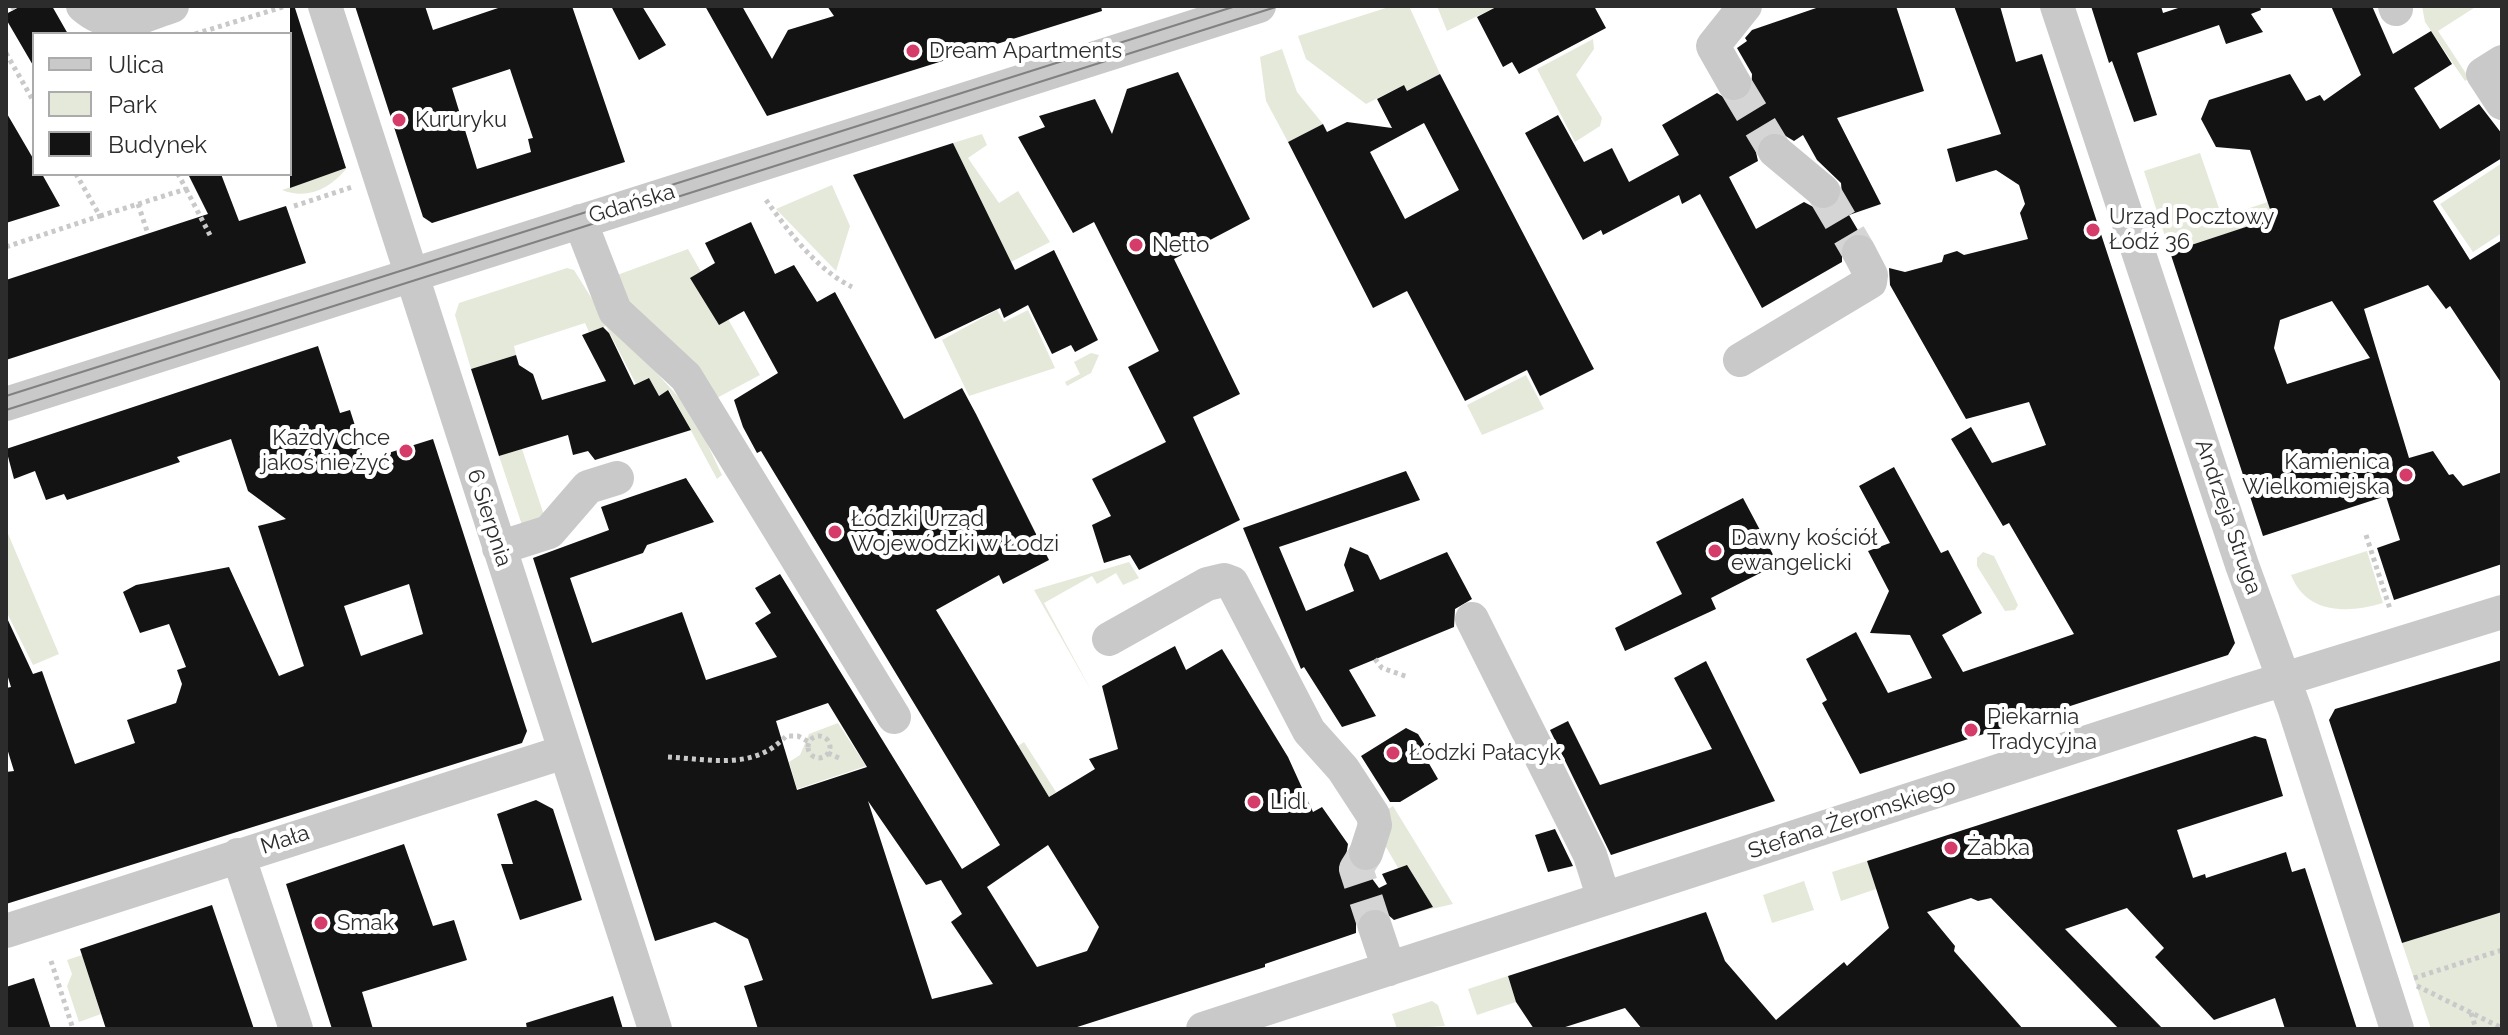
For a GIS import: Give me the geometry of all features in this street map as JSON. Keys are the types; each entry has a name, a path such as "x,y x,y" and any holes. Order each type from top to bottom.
{"street":[{"path":"83,6 96,17 112,23 172,6"},
{"name":"6 Sierpnia","path":"325,6 655,1029"},
{"name":"Gdańska","path":"6,404 1259,6"},
{"path":"1734,83 1713,46 1745,6"},
{"name":"Andrzeja Struga","path":"2057,6 2242,565 2285,679 2397,1029"},
{"path":"2502,62 2483,74 2502,103"},
{"path":"1775,151 1823,191"},
{"path":"580,221 615,311 686,377 894,717"},
{"path":"1740,360 1859,292 1870,282 1871,275 1859,252"},
{"path":"499,548 549,532 588,487 617,478"},
{"path":"1109,639 1207,584 1224,580 1232,583 1309,731 1343,769 1373,815 1375,825 1366,853"},
{"name":"Stefana Żeromskiego","path":"1203,1029 2285,679 2502,612"},
{"path":"1472,619 1590,855 1604,899"},
{"name":"Mała","path":"6,931 564,752"},
{"path":"238,855 296,1029"},
{"path":"1375,927 1389,969"}],"path":[{"path":"205,32 231,27 284,9"},
{"path":"6,53 32,98"},
{"path":"77,176 100,216"},
{"path":"179,176 211,237"},
{"path":"294,206 356,185"},
{"path":"6,247 186,189"},
{"path":"766,200 788,230 834,278 852,287"},
{"path":"138,204 148,234"},
{"path":"2366,535 2390,609"},
{"path":"1375,659 1382,668 1408,677"},
{"path":"668,757 737,761 776,747 791,735 809,742"},
{"path":"809,742 818,736 827,739 828,753"},
{"path":"809,742 812,755 819,757 828,753 841,759"},
{"path":"2502,950 2405,981 2502,1028"},
{"path":"51,961 73,1029"},
{"path":"2471,1013 2476,1029"}],"green space":[{"path":"1392,6 1409,6 1440,74 1407,91 1404,85 1366,104 1306,59 1298,36"},
{"path":"1437,6 1498,6 1447,31"},
{"path":"2422,6 2477,6 2438,31 2469,78 2465,81 2425,22"},
{"path":"1593,39 1594,49 1576,75 1602,118 1600,126 1575,142 1537,69"},
{"path":"1282,49 1297,92 1323,124 1288,142 1266,101 1260,57"},
{"path":"982,134 987,145 968,158 999,203 1018,191 1050,242 1011,262 953,143"},
{"path":"2200,153 2222,217 2268,202 2273,218 2170,252 2144,171"},
{"path":"2502,163 2502,233 2473,252 2440,204"},
{"path":"347,168 318,191 300,194 282,190"},
{"path":"832,185 850,226 836,271 776,209"},
{"path":"688,249 760,375 713,400 609,278"},
{"path":"567,268 574,270 597,307 692,412 722,475 717,479 669,390 658,396 648,378 636,384 606,326 589,332 585,323 514,346 516,355 471,369 455,315 459,303"},
{"path":"997,310 1004,322 1028,310 1055,368 969,396 942,340"},
{"path":"1091,353 1099,355 1091,373 1067,386 1065,382 1080,374 1074,362"},
{"path":"1526,375 1544,409 1482,435 1467,405"},
{"path":"522,449 547,524 524,531 499,456"},
{"path":"6,529 59,654 33,665 6,611"},
{"path":"2367,551 2383,603 2356,609 2330,608 2307,597 2291,575"},
{"path":"1983,552 1994,556 2018,605 2015,610 2005,611 1977,566 1977,558"},
{"path":"1129,562 1139,578 1123,585 1116,573 1097,584 1092,576 1044,603 1092,692 1034,590"},
{"path":"838,723 866,766 797,789 789,762 800,755 809,734"},
{"path":"1024,742 1056,792 1049,797 1018,746"},
{"path":"1393,806 1453,904 1414,913 1397,866 1386,847 1387,810"},
{"path":"1867,861 1876,889 1841,901 1832,872"},
{"path":"1804,881 1814,910 1772,923 1763,895"},
{"path":"2502,912 2502,1029 2431,1029 2402,943"},
{"path":"82,955 101,1014 79,1022 67,986 72,974 67,960"},
{"path":"1508,976 1516,1002 1477,1015 1468,989"},
{"path":"1432,1001 1438,1005 1445,1026 1397,1029 1392,1014"}],"building":[{"path":"21,6 52,6 67,32 32,32 32,64 6,14"},
{"path":"355,6 425,6 433,30 504,6 572,6 625,162 432,223 423,217","holes":["510,69 533,138 528,139 531,152 477,169 452,88"]},
{"path":"611,6 642,6 666,45 639,60"},
{"path":"705,6 742,6 772,59 788,30 834,16 827,6 1101,6 1102,11 767,116"},
{"path":"1498,6 1594,6 1606,28 1519,74 1512,62 1503,67 1477,17"},
{"path":"1822,6 1896,6 1924,91 1837,118 1881,204 1849,215 1859,232 1842,242 1842,262 1762,308 1700,194 1682,204 1679,195 1603,235 1601,230 1583,240 1525,133 1558,115 1584,162 1612,148 1629,182 1679,155 1662,125 1717,93 1733,103 1751,94 1752,74 1737,48 1747,41 1745,38 1752,30","holes":["1779,132 1794,141 1803,135 1817,160 1841,183 1842,195 1831,209 1819,210 1804,202 1756,229 1729,177 1758,161 1755,148 1760,138"]},
{"path":"1954,6 2000,6 2016,62 2042,54 2235,643 2228,655 1860,774 1822,703 1827,700 1806,659 1856,632 1888,693 1932,678 1910,635 1870,633 1889,591 1868,551 1890,543 1859,486 1894,467 1941,553 1948,550 1982,613 1942,635 1963,672 2074,634 2009,523 2003,526 1951,439 1971,427 1992,463 2046,445 2029,402 1966,419 1890,285 1889,268 1905,272 1942,262 1944,255 1957,251 1964,255 2028,239 2020,213 2025,204 2019,185 1996,170 1956,182 1947,149 2001,134"},
{"path":"2091,6 2161,6 2163,13 2184,6 2260,6 2261,10 2251,14 2263,32 2226,44 2219,25 2137,53 2157,115 2134,122 2112,61 2109,63"},
{"path":"2331,6 2372,6 2393,54 2431,31 2452,64 2414,88 2440,129 2479,104 2502,134 2502,158 2433,201 2470,260 2502,240 2502,384 2450,306 2446,309 2428,285 2364,309 2409,458 2433,451 2449,475 2453,474 2463,486 2502,472 2502,564 2394,600 2377,548 2400,540 2386,496 2263,536 2170,252 2273,218 2250,150 2216,147 2201,119 2209,100 2290,74 2306,101 2320,95 2324,101 2361,75","holes":["2332,301 2370,358 2287,384 2274,348 2280,320"]},
{"path":"290,8 295,8 346,168 290,188 292,32"},
{"path":"1178,72 1250,219 1174,259 1240,394 1193,417 1240,520 1139,570 1130,555 1104,563 1092,525 1111,516 1092,479 1166,442 1128,367 1159,351 1094,222 1073,233 1018,137 1045,127 1039,116 1095,99 1112,134 1127,89"},
{"path":"1440,74 1594,369 1540,396 1527,370 1465,401 1407,291 1373,308 1288,142 1323,124 1327,132 1347,122 1392,128 1377,99 1404,85 1407,91","holes":["1424,123 1459,190 1405,219 1370,152"]},
{"path":"6,112 32,157 32,176 43,176 60,206 6,223"},
{"path":"953,143 1015,270 1054,250 1098,340 1075,352 1071,345 1052,354 1028,305 1004,318 1000,308 935,339 853,175"},
{"path":"189,176 222,176 239,221 286,206 306,263 6,360 6,280 208,214"},
{"path":"751,222 775,274 794,265 817,302 835,292 904,419 962,388 1049,560 1003,584 999,575 936,610 1049,797 1095,769 1089,759 1118,749 1102,686 1175,646 1186,670 1222,649 1288,757 1313,812 1322,807 1348,844 1346,856 1351,866 1368,873 1379,888 1387,884 1382,874 1407,865 1433,907 1394,920 1380,908 1368,908 1356,922 1356,933 1265,964 1265,967 1071,1029 758,1029 744,986 763,980 748,939 715,922 655,941 533,558 609,530 601,507 686,478 714,522 647,545 643,553 570,578 592,643 682,612 706,680 777,657 755,623 771,613 755,588 780,574 962,869 1000,845 761,451 757,453 743,427 734,400 778,373 744,311 719,325 690,278 715,263 705,243","holes":["828,703 867,767 797,790 776,721","868,801 926,885 941,880 962,914 951,922 993,984 932,999","1048,845 1099,927 1087,951 1037,967 987,887"]},
{"path":"603,327 609,333 634,385 649,378 659,396 668,390 691,430 595,460 588,451 573,455 568,435 499,456 471,369 516,355 519,365 533,374 542,400 606,381 582,335"},
{"path":"318,346 340,413 350,410 366,460 433,439 527,731 522,743 6,904 6,772 14,771 6,745 6,688 11,687 6,671 6,616 33,674 42,671 75,764 135,743 127,720 176,703 182,684 177,670 186,667 169,624 140,633 123,592 136,585 229,567 279,676 304,666 258,526 286,519 248,491 231,439 177,457 180,462 67,500 64,494 46,500 35,471 14,479 6,449","holes":["409,584 423,634 361,656 344,606"]},
{"path":"1406,471 1420,500 1279,547 1306,611 1354,591 1344,565 1350,547 1368,555 1380,580 1447,552 1472,599 1455,609 1454,627 1349,670 1376,716 1342,727 1304,667 1301,669 1243,528"},
{"path":"1743,498 1778,564 1711,598 1716,609 1625,651 1615,628 1682,594 1656,542"},
{"path":"2502,660 2502,912 2402,943 2329,720 2335,709"},
{"path":"1706,661 1775,801 1611,855 1550,730 1568,721 1600,785 1712,749 1674,678"},
{"name":"Łódzki Pałacyk","path":"1406,728 1418,734 1429,752 1424,755 1438,779 1400,802 1390,802 1361,756"},
{"path":"2255,736 2266,739 2283,796 2177,830 2193,878 2205,874 2206,878 2286,852 2292,872 2305,868 2357,1029 2285,1029 2275,998 2214,1020 2155,957 2164,948 2127,908 2065,929 2163,1029 2119,1029 1991,898 1978,901 1971,898 1927,912 1955,946 1954,951 2023,1029 1642,1029 1625,1008 1559,1029 1534,1029 1516,1002 1508,976 1706,912 1725,961 1776,1020 1844,962 1847,966 1889,928 1867,861"},
{"path":"536,800 553,809 582,900 520,920 501,864 513,864 497,814"},
{"path":"1555,829 1573,866 1548,872 1535,835"},
{"path":"404,844 433,926 454,920 467,960 362,992 373,1029 332,1029 286,884"},
{"path":"212,905 254,1029 106,1029 80,949"},
{"path":"34,978 51,1029 6,1029 6,987"},
{"path":"613,996 623,1029 527,1029 526,1023"}],"tunnel":[{"path":"1734,83 1775,151"},
{"path":"1823,191 1859,252"},
{"path":"1366,853 1356,869 1375,927"}],"tram line":[{"path":"6,396 1236,6"},
{"path":"6,410 1279,6"}],"place":[{"name":"Dream Apartments","path":"913,51"},
{"name":"Kururyku","path":"399,120"},
{"name":"Urząd Pocztowy Łódź 36","path":"2093,230"},
{"name":"Netto","path":"1136,245"},
{"name":"Każdy chce jakoś nie żyć","path":"406,451"},
{"name":"Kamienica Wielkomiejska","path":"2406,475"},
{"name":"Łódzki Urząd Wojewódzki w Łodzi","path":"835,532"},
{"name":"Dawny kościół ewangelicki","path":"1715,551"},
{"name":"Piekarnia Tradycyjna","path":"1971,730"},
{"name":"Łódzki Pałacyk","path":"1393,753"},
{"name":"Lidl","path":"1254,802"},
{"name":"Żabka","path":"1951,848"},
{"name":"Smak","path":"321,923"}]}
